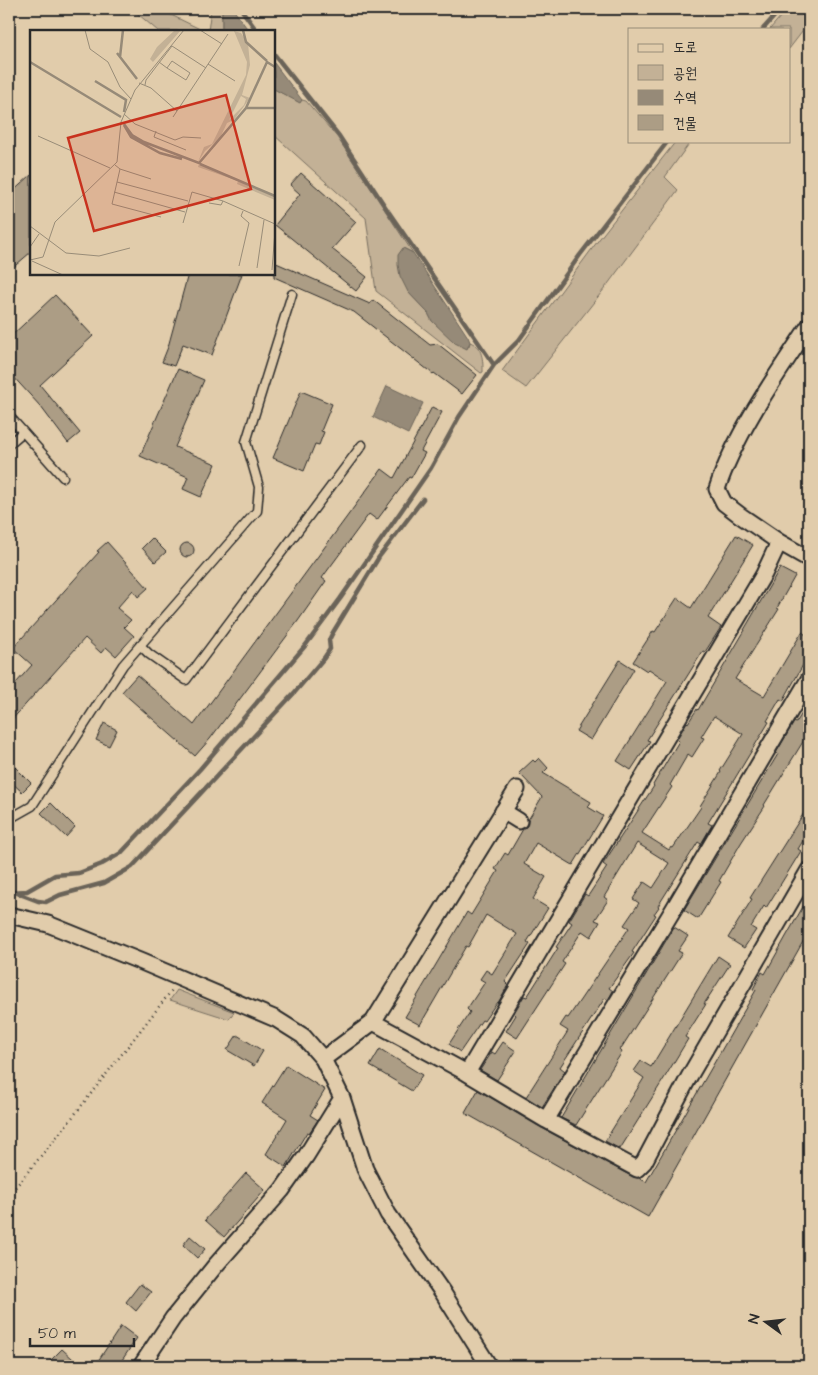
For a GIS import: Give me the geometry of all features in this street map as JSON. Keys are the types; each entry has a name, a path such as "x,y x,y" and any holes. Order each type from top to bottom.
{"street":[{"path":"809,326 756,408 722,472 717,489 724,502 741,516 809,560"},
{"path":"467,1073 764,574 779,542"},
{"path":"546,1120 673,910 809,679"},
{"path":"323,1059 372,1022 517,789"},
{"path":"503,811 519,821"},
{"path":"372,1022 637,1169 644,1162 690,1077 809,870"},
{"path":"9,915 48,924 276,1019 303,1036 323,1059 342,1098 365,1169 388,1214 443,1293 489,1366"},
{"path":"141,1366 173,1318 215,1266 282,1190 306,1156 342,1098"}],"lane":[{"path":"9,819 32,806 124,665 257,511 259,487 246,442 292,294"},
{"path":"9,416 63,478"},
{"path":"9,444 23,432"},
{"path":"140,646 186,680 362,445"}],"path":[{"path":"9,1195 165,1001 179,978"}],"green space":[{"path":"132,9 162,9 202,30 157,30"},
{"path":"211,9 222,9 222,30 208,30"},
{"path":"787,9 809,9 809,23 790,48 790,28 771,28"},
{"path":"275,90 299,102 302,100 306,101 337,137 413,253 403,248 408,292 428,313 432,321 469,347 470,342 478,347 482,359 483,372 481,373 376,291 366,218 275,136"},
{"path":"675,142 690,142 665,177 678,190 605,288 526,388 502,371 600,238"},
{"path":"177,990 234,1012 229,1019 170,1000"}],"water":[{"path":"222,9 233,9 248,30 222,30"},
{"path":"275,64 302,100 300,103 275,90"},
{"path":"403,248 413,253 468,337 470,342 467,349 455,343 432,321 428,313 408,292 400,276 398,265 398,255"},
{"path":"387,386 423,403 408,434 373,417"}],"building":[{"path":"301,173 356,222 332,249 367,277 356,291 275,225 300,194 290,185"},
{"path":"30,176 30,253 9,271 9,195"},
{"path":"275,262 370,304 373,300 430,345 438,344 477,375 462,394 433,374 354,312 274,277"},
{"path":"188,275 242,275 212,355 183,344 174,366 162,362 168,347"},
{"path":"55,295 93,336 40,385 80,433 68,443 41,407 9,372 9,338"},
{"path":"178,369 204,380 175,447 216,464 201,497 183,489 188,477 140,456"},
{"path":"301,391 332,404 321,431 324,432 319,445 315,444 304,471 273,458"},
{"path":"432,407 442,412 421,451 425,453 411,478 409,477 377,520 369,514 322,578 326,581 298,621 210,739 195,756 122,692 137,675 194,725 382,469 394,478"},
{"path":"736,535 753,545 708,618 721,627 705,652 703,651 647,740 650,741 631,770 617,761 667,681 649,669 647,671 633,662 677,598 691,608"},
{"path":"152,538 166,552 155,562 142,548"},
{"path":"107,542 148,588 138,597 133,590 117,608 131,620 124,627 134,636 116,656 106,647 101,653 85,638 9,723 9,691 32,665 13,648 99,552 97,551"},
{"path":"187,543 192,545 194,550 192,555 187,557 182,555 180,550 182,545"},
{"path":"780,568 795,576 777,608 779,609 735,679 764,696 802,632 809,637 809,654 783,701 780,699 767,721 769,722 708,823 712,825 701,844 698,842 658,906 654,914 656,915 632,952 634,953 609,988 613,991 608,1000 605,998 560,1067 565,1071 542,1107 526,1097 568,1031 560,1026 566,1017 568,1018 629,928 624,925 639,903 633,899 644,882 653,888 669,863 637,843 604,897 608,900 595,920 600,922 591,937 582,931 562,962 565,964 517,1038 506,1031 516,1015 514,1013 524,996 527,997 558,948 556,947 572,923 569,921 585,894 588,896 607,867 603,864 654,786 679,741 677,739 687,722 698,710","holes":["714,716 743,734 701,807 673,848 671,847 669,850 642,833 672,787 670,785 688,754 692,757 704,738 701,737"]},
{"path":"620,660 634,669 591,740 576,731"},
{"path":"809,702 809,732 741,843 719,881 721,882 698,919 684,910 778,754 776,753 794,722 796,723"},
{"path":"104,723 117,730 109,746 96,740"},
{"path":"539,758 548,768 543,773 591,802 588,807 603,816 573,865 536,843 524,864 546,877 533,899 548,908 527,942 530,944 505,982 508,985 498,1003 484,1021 482,1020 460,1052 449,1044 470,1012 467,1009 485,982 480,979 486,970 492,974 517,934 486,915 420,1025 405,1017 467,912 471,915 498,871 495,869 505,853 508,855 523,829 527,826 528,820 542,797 519,773 533,760 535,762"},
{"path":"9,761 31,783 22,792 9,780"},
{"path":"51,803 75,827 66,837 41,813"},
{"path":"809,805 809,831 798,849 801,851 766,908 764,906 751,927 756,930 744,948 728,938 752,899 750,898"},
{"path":"809,896 809,931 648,1217 465,1113 478,1090 542,1128 633,1177 646,1182 756,990 753,989 762,972 765,974"},
{"path":"674,927 688,936 678,951 682,953 620,1050 622,1052 576,1125 561,1118"},
{"path":"718,956 730,964 685,1037 688,1039 665,1077 620,1149 605,1141 644,1078 634,1071 641,1061 651,1067"},
{"path":"237,1035 263,1051 254,1066 227,1050"},
{"path":"503,1042 516,1051 497,1080 480,1070 492,1052 495,1054"},
{"path":"380,1049 422,1075 412,1091 370,1066"},
{"path":"286,1065 325,1090 310,1115 318,1120 309,1133 307,1132 286,1167 266,1154 287,1119 262,1103"},
{"path":"246,1173 265,1190 224,1237 205,1220"},
{"path":"190,1236 205,1249 197,1258 183,1245"},
{"path":"140,1284 151,1292 136,1311 126,1302"},
{"path":"121,1326 137,1338 118,1366 106,1366 98,1361"},
{"path":"62,1349 73,1359 66,1366 45,1366"}],"waterway":[{"path":"241,9 256,30"},
{"path":"764,28 781,9"},
{"path":"9,892 27,891 55,875 79,873 102,864 121,853 200,769 305,646 340,599 431,468 459,417 494,365 339,136 275,55"},
{"path":"494,365 519,340 580,255 667,142"},
{"path":"17,893 46,902 60,895 104,883 132,867 295,692 324,658 330,649 329,640 332,634 379,557 423,499"}]}
